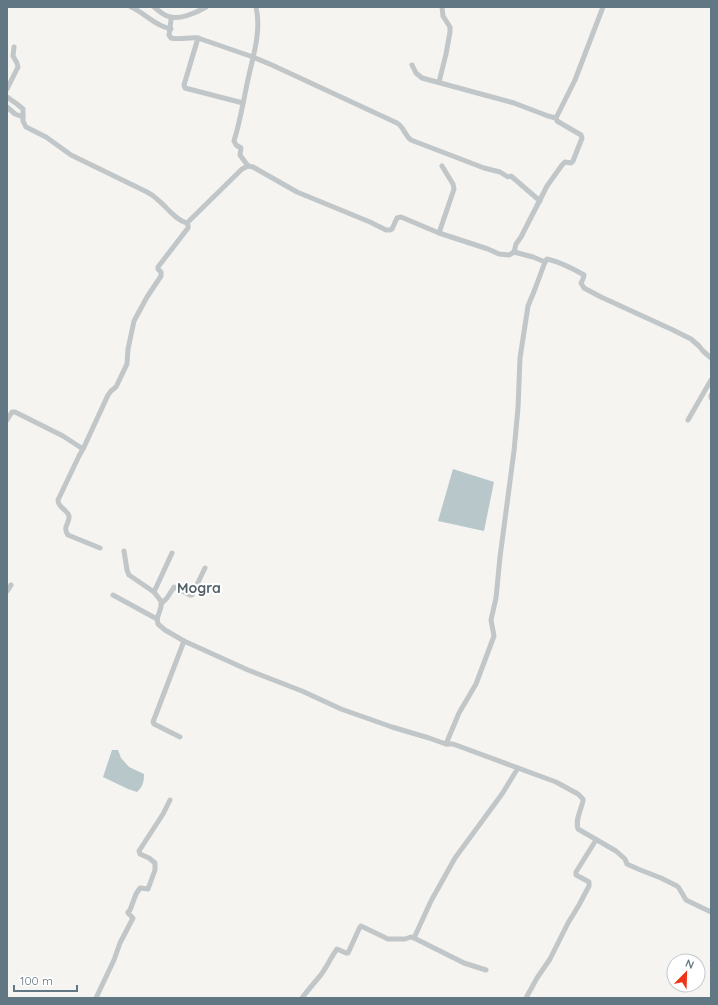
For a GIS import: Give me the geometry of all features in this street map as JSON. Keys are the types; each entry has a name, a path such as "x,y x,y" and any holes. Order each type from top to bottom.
{"street":[{"path":"131,7 160,26 171,23"},
{"path":"154,7 165,15 171,23"},
{"path":"206,7 193,14 176,17 171,23 169,35 171,38 198,38 272,65 397,123 403,128 411,140 484,168 500,172 508,177 511,176 540,201"},
{"path":"256,7 258,29 241,115 234,141 236,145 241,148 240,156 248,166 253,167 297,192 386,230 392,229 397,218 401,217 439,233 499,254 509,255 514,252 545,262"},
{"path":"439,82 450,32 449,25 443,16 442,7"},
{"path":"556,118 575,80 603,7"},
{"path":"198,38 184,85 185,88 243,103"},
{"path":"7,89 18,67 13,56 14,47"},
{"path":"412,65 416,73 422,78 514,103 556,118 557,121 582,136 573,161 565,162 547,186 516,244 514,252"},
{"path":"7,97 18,104 22,109 23,121 26,126 65,151 147,192 158,199 177,218 187,223"},
{"path":"7,107 16,114 23,116"},
{"path":"187,223 242,169 248,166"},
{"path":"439,233 454,189 453,184 442,166"},
{"path":"100,548 67,533 66,530 69,518 58,503 108,395 111,390 116,387 127,364 128,349 134,321 147,297 161,276 161,272 158,267 188,228 187,223"},
{"path":"446,744 459,713 476,684 494,636 490,620 496,598 514,451 520,358 528,306 546,258 563,264 584,275 581,283 584,288 691,339 711,358"},
{"path":"710,382 708,388 711,395"},
{"path":"688,420 710,382"},
{"path":"7,420 12,412 15,412 63,436 83,449"},
{"path":"124,551 129,575 154,592 162,603"},
{"path":"154,592 172,553"},
{"path":"205,568 192,595 174,588 162,603 157,619 160,626 184,641 341,709 446,744 459,746 556,782 578,794 584,801 578,820 577,828 579,830 616,851 625,859 627,864 677,886 686,900 711,912"},
{"path":"7,591 11,585"},
{"path":"113,595 157,619"},
{"path":"180,737 153,723 184,641"},
{"path":"414,938 431,901 455,858 502,794 518,768"},
{"path":"96,998 114,960 120,943 133,918 128,912 136,894 140,888 148,889 155,870 155,863 149,858 140,854 139,851 164,814 170,800"},
{"path":"526,998 550,959 561,935 589,886 589,882 576,875 576,872 596,840"},
{"path":"302,998 320,976 336,950 338,949 348,953 359,929 362,926 388,939 414,938 464,963 486,970"}],"shaded area":[{"path":"453,469 494,482 484,531 438,521"},
{"path":"112,750 118,750 121,758 129,767 144,774 143,784 137,792 103,777"}],"district":[{"name":"Mogra","path":"199,588"}]}
